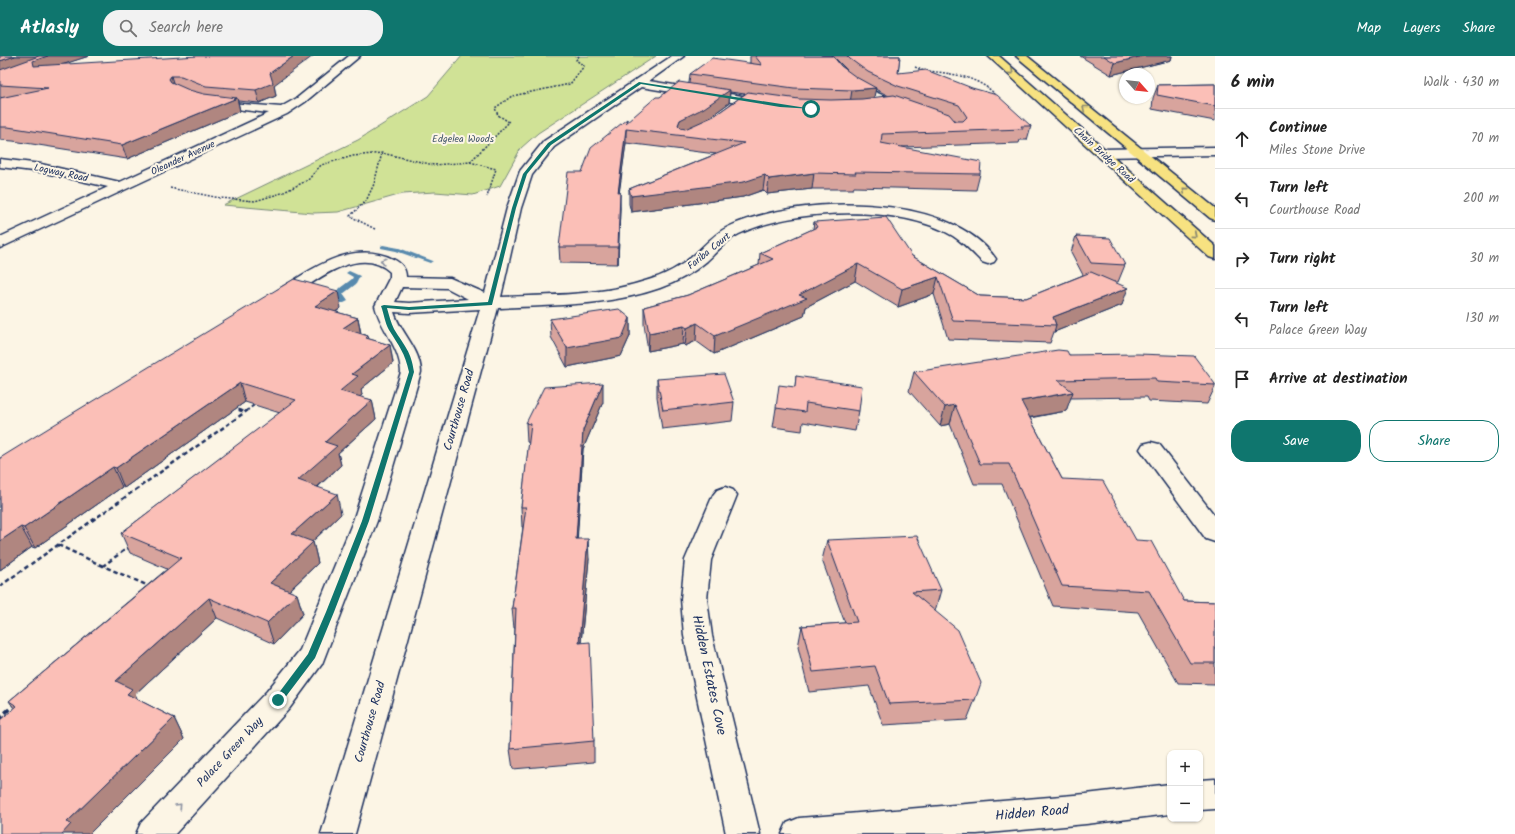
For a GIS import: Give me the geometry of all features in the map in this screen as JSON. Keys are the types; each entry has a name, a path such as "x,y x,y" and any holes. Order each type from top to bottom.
{"main road":[{"name":"Chain Bridge Road","path":"993,56 1215,254"},
{"name":"Chain Bridge Road","path":"1021,56 1215,215"}],"street":[{"name":"Oleander Avenue","path":"0,243 283,111 306,96 355,56"},
{"name":"Courthouse Road","path":"338,834 491,303 514,208 525,174 549,144 679,56"},
{"path":"827,56 832,65 842,76 892,104 915,112"},
{"path":"640,83 780,106"},
{"path":"197,100 283,111"},
{"path":"733,109 744,100"},
{"path":"871,108 892,104"},
{"path":"1102,153 1215,151"},
{"name":"Logway Road","path":"0,163 41,168 122,186"},
{"name":"Fariba Court","path":"389,294 409,308 594,297 646,287 666,280 685,270 720,239 732,232 770,217 807,211 862,210 916,218 935,223 957,232 970,241 988,259"},
{"name":"Palace Green Way","path":"153,834 278,700 312,656 365,521 412,372 409,357 403,344 391,329 389,294 398,270 393,264 379,259 350,259 337,262 261,309"},
{"path":"389,294 450,283 491,303"},
{"path":"1151,449 1215,533"},
{"name":"Hidden Estates Cove","path":"725,496 698,560 694,599 698,636 743,834"},
{"path":"1203,795 1215,794"},
{"name":"Hidden Road","path":"799,834 1086,809 1167,799"}],"path":[{"path":"470,162 509,122 498,115 495,108 512,96 570,84 584,66 576,60 579,56"},
{"path":"915,66 922,71 954,73 965,76 989,88 994,93 992,97"},
{"path":"375,229 350,216 366,201 374,184 382,153"},
{"path":"167,188 220,198 255,201 282,194 308,180 321,165 353,156 382,153 434,164 470,162 496,169 487,197"},
{"path":"0,586 263,399"},
{"path":"228,406 245,412"},
{"path":"103,566 134,542"},
{"path":"58,545 156,590"},
{"path":"0,724 5,720 0,717 17,703"}],"green space":[{"name":"Edgelea Woods","path":"462,56 656,56 538,133 521,148 500,186 473,195 435,192 402,194 338,212 313,213 223,205 358,140 428,96"}],"building":[{"path":"0,56 15,56 0,61"},
{"path":"39,56 48,56 33,61 34,66 198,56 294,56 270,73 273,83 256,90 206,86 181,76 171,76 169,79 171,82 189,90 204,94 237,98 122,145 0,127 0,98 48,88 0,85 0,70"},
{"path":"755,56 833,56 841,66 856,77 876,88 852,90 794,88 690,74 712,58 762,65"},
{"path":"847,56 900,56 898,73 926,70 972,88 997,95 1031,126 1021,126 1023,129 882,134 881,143 981,162 980,174 855,172 856,174 814,173 769,179 765,175 744,182 631,196 629,189 744,143 626,129 618,193 620,192 618,247 559,247 568,172 582,172 591,148 627,119 626,123 656,97 660,97 679,82 730,90 704,108 680,120 678,125 685,129 714,116 748,92 799,99 831,100 862,99 894,95 949,114 955,121 963,121 967,117 959,105 898,86 868,72"},
{"path":"1104,56 1143,56 1115,63"},
{"path":"1215,84 1215,106 1157,95 1158,85"},
{"path":"886,217 912,256 980,296 1026,298 1091,272 1128,288 1053,317 1056,325 953,321 938,277 902,289 858,264 799,295 807,298 715,336 697,323 687,328 684,326 649,333 644,307 688,295 773,259 760,253 817,227 814,222"},
{"path":"1076,236 1110,238 1125,265 1091,263"},
{"path":"294,279 338,291 315,306 358,318 343,328 368,336 366,338 390,345 352,374 358,376 340,391 372,400 325,442 337,446 298,480 337,494 292,534 313,542 270,583 297,594 267,623 209,598 116,681 132,689 127,694 174,718 67,822 71,824 62,834 0,834 0,720 17,706 9,701 181,558 121,533 296,400 240,383 116,468 113,467 24,528 21,527 0,541 0,458"},
{"path":"619,309 630,318 622,338 567,348 550,319"},
{"path":"1058,350 1067,351 1069,355 1138,354 1194,356 1215,384 1157,382 1155,378 1058,380 1073,392 1021,401 1062,479 1103,481 1136,540 1151,541 1184,601 1215,602 1215,663 1190,663 1149,591 1062,586 1009,464 980,464 955,405 945,407 914,372"},
{"path":"724,374 734,402 663,410 657,379"},
{"path":"796,376 862,386 859,411 806,403 805,412 776,408 779,385 795,387"},
{"path":"603,383 583,430 576,539 588,539 579,643 590,642 594,741 510,749 516,608 512,608 526,507 521,507 531,424 526,423 544,387"},
{"path":"917,536 941,590 912,592 958,630 981,683 975,700 889,704 875,666 813,672 802,626 857,622 827,540"}],"waterway":[{"path":"383,247 397,249 430,261"},
{"path":"344,301 339,294 343,289 351,284 357,276 349,273"}],"route":[{"path":"278,700 312,656 330,612 365,521 412,372 409,357 403,344 391,329 386,317 384,306 409,308 491,303 514,208 525,174 549,144 640,83 780,106 811,109"}]}
